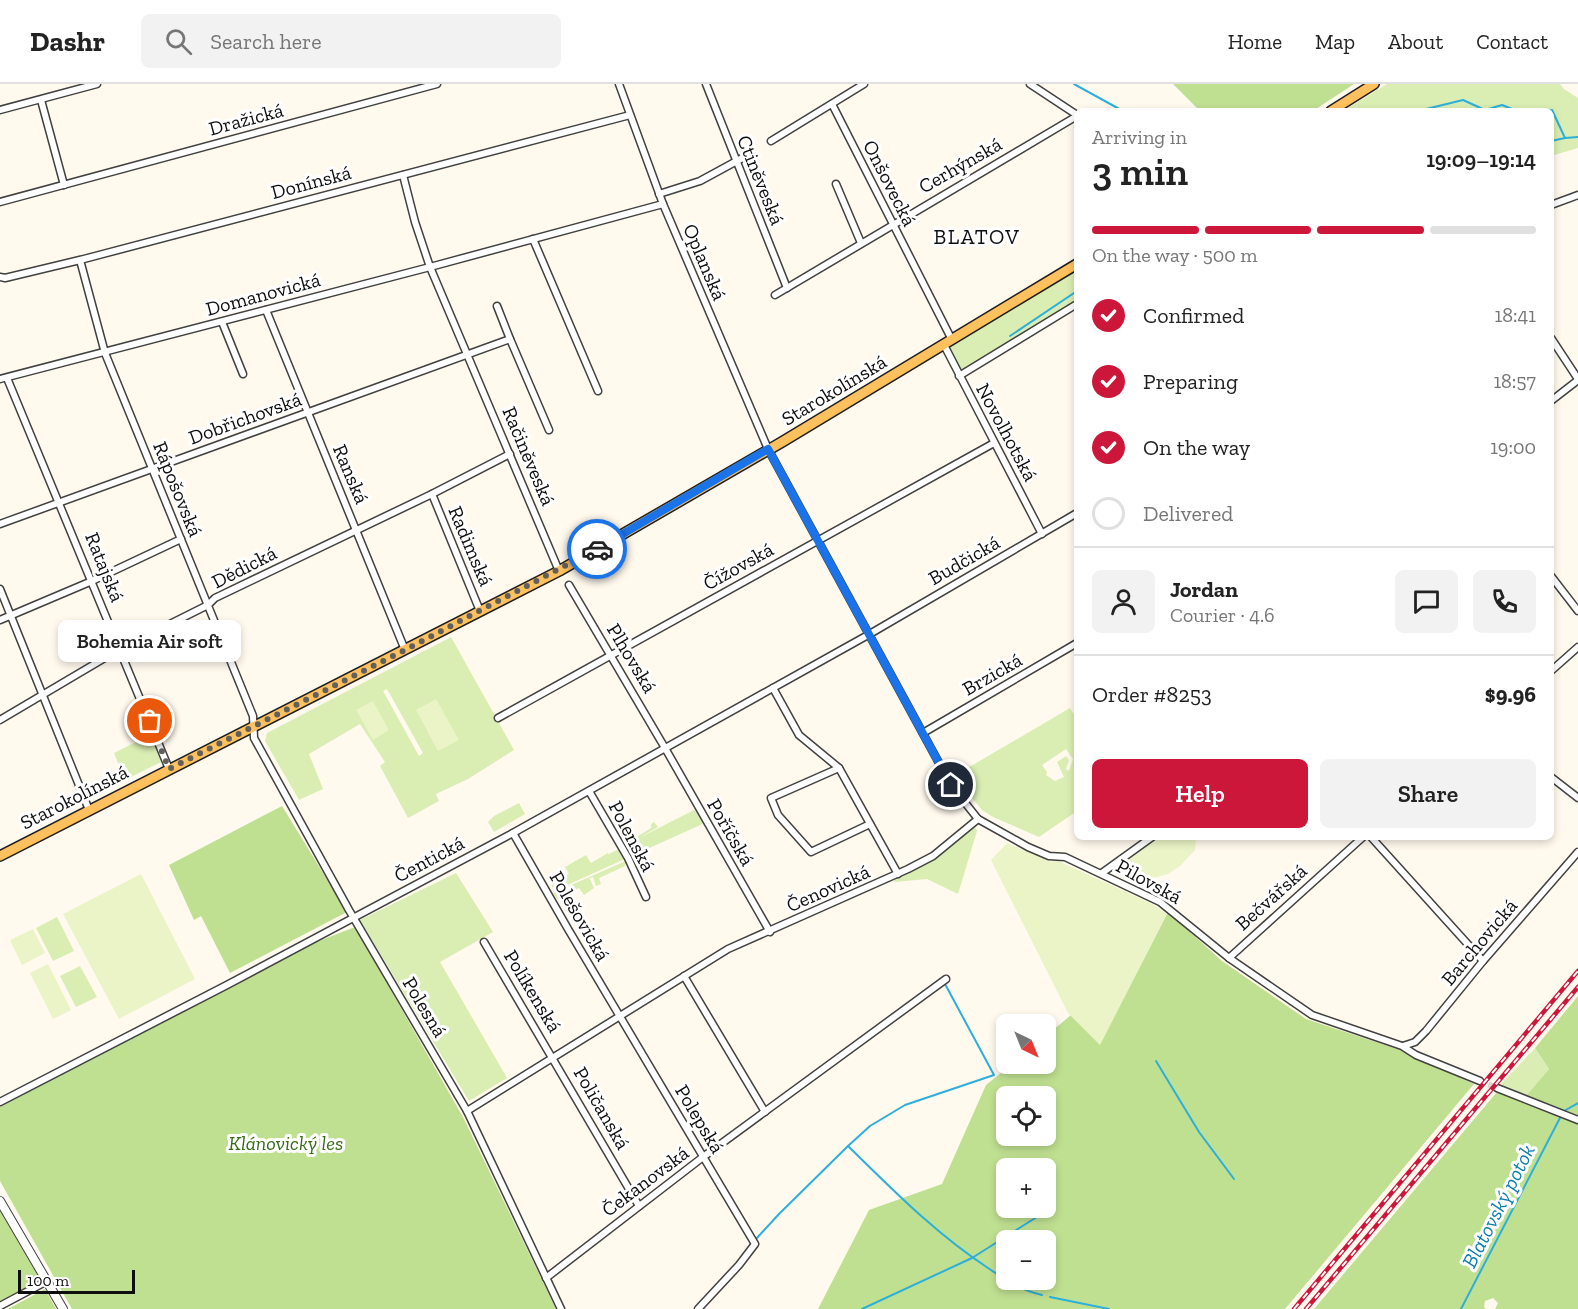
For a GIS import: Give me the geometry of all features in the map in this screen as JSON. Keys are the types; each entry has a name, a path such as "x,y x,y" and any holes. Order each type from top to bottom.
{"main road":[{"path":"1336,108 1374,84"},
{"name":"Starokolínská","path":"0,856 559,571 948,343 1074,266"}],"street":[{"path":"0,110 97,84"},
{"name":"Dražická","path":"0,202 437,84"},
{"name":"Oplanská","path":"619,84 663,204 768,449"},
{"name":"Ctiněveská","path":"706,84 787,288"},
{"path":"771,141 864,84"},
{"path":"1030,84 1074,114"},
{"path":"41,100 64,185"},
{"name":"Onšovecká","path":"832,104 893,224 948,343"},
{"name":"Donínská","path":"0,277 5,278 80,260 630,115"},
{"name":"Cerhýnská","path":"775,295 1074,118"},
{"path":"659,194 700,181 746,156"},
{"name":"Račiněveská","path":"403,175 430,267 559,571"},
{"path":"836,184 861,243"},
{"path":"1554,204 1578,195"},
{"name":"Domanovická","path":"0,380 663,204"},
{"path":"533,239 598,391"},
{"name":"Rápošovská","path":"80,260 105,353 253,717 254,726"},
{"name":"Račiněveská","path":"497,306 549,430"},
{"path":"959,376 1074,306"},
{"name":"Ranská","path":"266,310 405,650"},
{"path":"222,322 243,374"},
{"path":"468,355 510,339"},
{"name":"Novolhotská","path":"948,343 959,376 1042,534"},
{"path":"1554,343 1578,379 1554,399"},
{"name":"Dobřichovská","path":"0,524 468,355"},
{"name":"Ratajská","path":"8,378 169,769"},
{"name":"Čížovská","path":"498,718 994,443"},
{"name":"Pilovská","path":"768,449 951,785 978,819 1049,856 1065,857 1160,902 1229,958 1312,1015 1402,1046 1416,1055 1480,1081"},
{"name":"Dědická","path":"0,720 120,649 208,605 215,598 510,454"},
{"name":"Radimská","path":"432,494 480,611"},
{"name":"Budčická","path":"868,635 1074,515"},
{"path":"0,620 93,581 181,539"},
{"path":"1554,580 1578,611"},
{"name":"Plhovská","path":"569,585 665,748"},
{"path":"0,590 89,810"},
{"name":"Čentická","path":"0,1102 513,833 868,635"},
{"name":"Brzická","path":"923,733 1074,645"},
{"path":"1554,668 1578,647"},
{"path":"773,688 799,735 839,768 898,874"},
{"name":"Polesná","path":"254,726 254,738 354,918 467,1111 561,1309"},
{"name":"Poříčská","path":"665,748 770,932"},
{"path":"839,768 771,798 778,815 811,852 870,824"},
{"path":"1554,779 1578,798"},
{"name":"Polenská","path":"589,791 628,858 646,897"},
{"name":"Čenovická","path":"467,1111 728,950 933,856 978,819"},
{"name":"Polešovická","path":"513,833 619,1016"},
{"path":"1102,873 1148,840"},
{"name":"Bečvářská","path":"1229,958 1360,840"},
{"path":"1374,840 1483,961"},
{"name":"Barchovická","path":"1402,1046 1415,1042 1578,852"},
{"name":"Políkenská","path":"484,942 554,1057"},
{"path":"684,976 765,1112"},
{"name":"Čekanovská","path":"546,1278 704,1157 946,979"},
{"name":"Polepská","path":"619,1016 754,1241 739,1265 698,1309"},
{"name":"Poličanská","path":"554,1057 639,1206"},
{"path":"1497,1088 1578,1120"},
{"path":"0,1201 63,1309"},
{"path":"0,1306 47,1281"}],"green space":[{"path":"1173,84 1354,84 1318,108 1197,108"},
{"path":"1387,84 1560,84 1578,98 1578,148 1554,155 1554,108 1348,108"},
{"path":"1074,267 1074,306 959,376 944,345"},
{"path":"451,637 514,750 468,779 436,794 439,801 408,818 380,766 385,762 360,724 309,754 323,789 299,800 265,741 267,733","holes":["387,689 423,753 419,756 383,691"]},
{"path":"436,699 459,740 438,751 416,710"},
{"path":"373,701 389,730 373,740 356,710"},
{"path":"1070,708 1074,715 1074,813 1039,837 982,810 954,776","holes":["1066,749 1073,759 1069,771 1066,769 1069,760 1066,756 1057,762 1064,777 1055,781 1046,775 1047,772 1042,765"]},
{"path":"150,735 161,762 125,780 114,753"},
{"path":"519,803 525,814 494,832 488,822 494,816"},
{"path":"282,806 347,912 230,973 201,916 194,920 169,865"},
{"path":"698,808 707,822 554,891 553,889 571,879 553,888 551,884 569,874 565,867 586,855 591,863 608,853 610,857 609,854 627,845 625,840 634,835 635,838 651,828 654,822 658,827 639,838"},
{"path":"972,827 977,831 958,894 927,879 895,882 894,880 933,859"},
{"path":"1155,840 1196,840 1195,850 1180,866 1168,874 1153,878 1120,866"},
{"path":"1007,843 1051,862 1056,860 1150,903 1167,914 1100,1045 1068,1013 991,860"},
{"path":"628,860 628,867 625,863 625,866 599,878 601,884 596,886 593,877 588,879 594,888 584,895 579,888 557,899 553,893"},
{"path":"456,873 493,932 440,962 507,1078 469,1101 360,920"},
{"path":"141,874 195,979 119,1019 63,914"},
{"path":"1168,912 1222,961 1306,1019 1400,1050 1474,1084 1285,1309 818,1309 869,1210 942,1184 986,1085 1000,1074 1056,1074 1056,1028 1071,1015 1100,1044"},
{"path":"57,917 74,951 53,961 36,928"},
{"name":"Klánovický les","path":"355,927 464,1119 556,1309 72,1309 0,1181 0,1107 301,948"},
{"path":"33,929 45,953 22,965 10,940"},
{"path":"48,964 71,1010 53,1019 30,973"},
{"path":"80,966 97,997 76,1007 60,976"},
{"path":"1578,996 1578,1309 1495,1309 1498,1303 1493,1298 1485,1301 1486,1309 1314,1309 1502,1086 1525,1097 1549,1069 1535,1048"},
{"path":"1535,1048 1549,1069 1525,1097 1500,1085"},
{"path":"0,1208 42,1280 0,1301"},
{"path":"45,1289 56,1309 8,1309"}],"waterway":[{"path":"1074,84 1118,108"},
{"path":"1430,108 1463,100 1481,108"},
{"path":"1492,108 1502,105 1510,108"},
{"path":"1554,114 1565,138 1578,137"},
{"path":"1554,140 1565,138"},
{"path":"1010,336 1074,293"},
{"path":"848,1146 870,1126 905,1105 994,1075 945,984"},
{"path":"1156,1061 1199,1132 1234,1179"},
{"name":"Blatovský potok","path":"1556,1108 1564,1111 1578,1103"},
{"name":"Blatovský potok","path":"1461,1309 1561,1116"},
{"path":"756,1239 848,1146 915,1211 969,1255 1027,1291 1042,1295"},
{"path":"862,1309 972,1258 1035,1218"},
{"path":"1050,1297 1109,1309"}],"tunnel":[{"path":"1480,1081 1497,1088"}],"railway":[{"path":"1294,1309 1578,971"},
{"path":"1306,1309 1578,987"}],"way so far":[{"path":"150,721 169,769 559,571 597,549"}],"place":[{"name":"Bohemia Air soft","path":"150,721"}],"district":[{"name":"BLATOV","path":"977,236"}],"route":[{"path":"597,549 768,449 951,785"}]}
